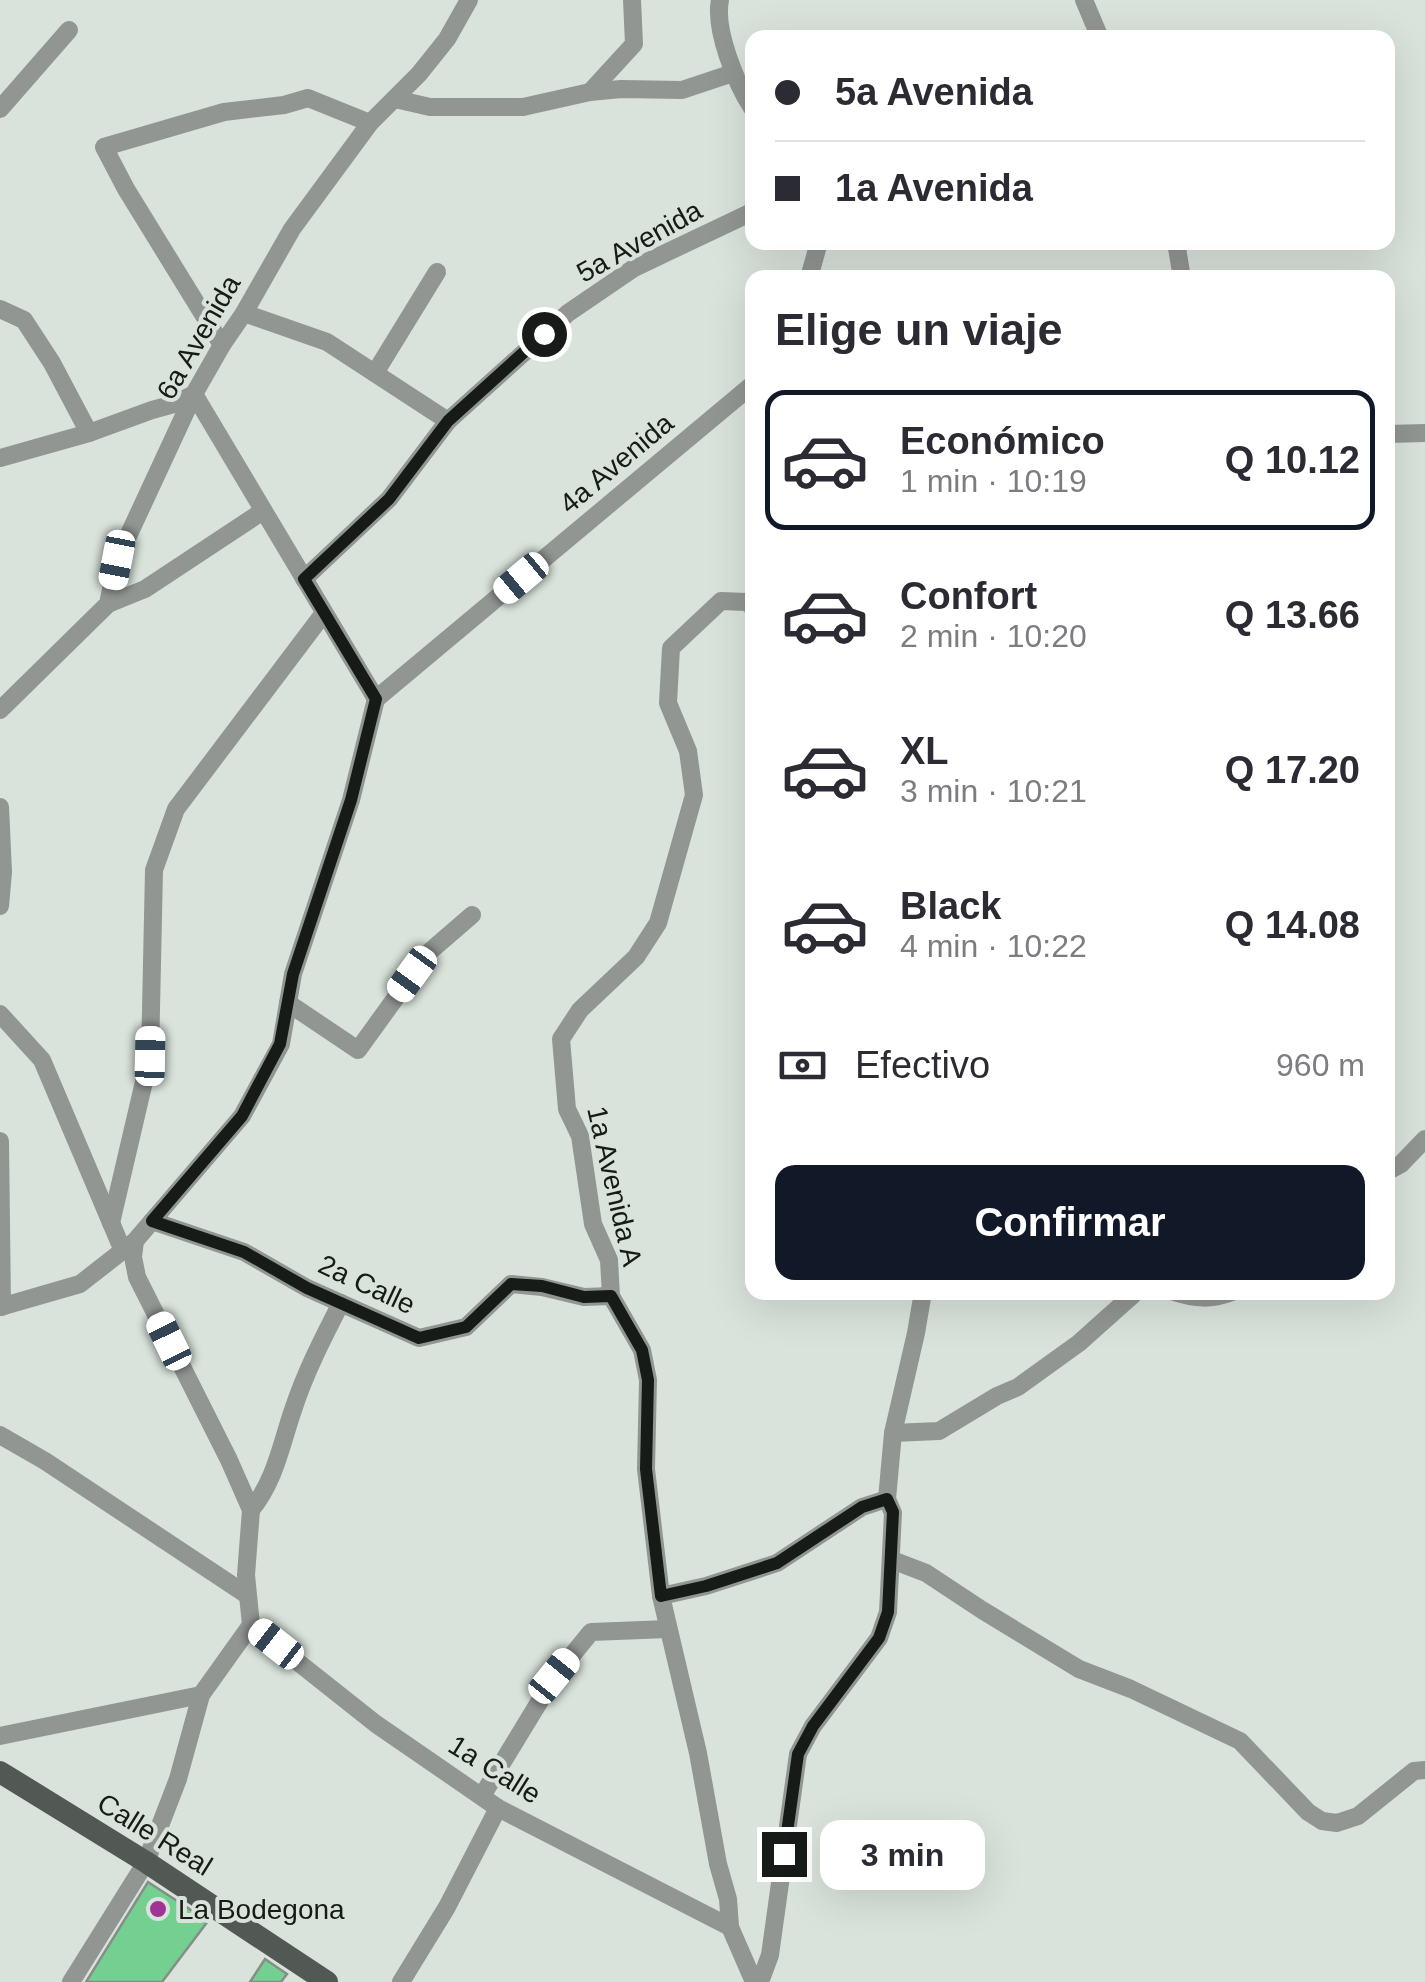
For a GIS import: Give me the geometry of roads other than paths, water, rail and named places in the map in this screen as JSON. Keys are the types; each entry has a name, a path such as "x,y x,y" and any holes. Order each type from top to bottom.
{"main road":[{"name":"Calle Real","path":"0,1772 146,1862 327,1982"}],"street":[{"name":"6a Avenida","path":"108,604 117,560 194,394 222,345 292,229 370,123 447,39 468,0"},
{"path":"590,92 634,44 632,0"},
{"path":"720,0 717,13 733,73 745,95"},
{"path":"1084,0 1097,30"},
{"path":"0,109 69,30"},
{"path":"395,99 430,107 523,107 621,88 682,90 733,73"},
{"path":"222,345 104,147 224,112 308,98 370,123"},
{"name":"5a Avenida","path":"304,579 389,499 448,421 568,313 634,268 745,215"},
{"path":"375,373 437,272"},
{"path":"0,309 24,320 89,433"},
{"path":"244,313 328,342 448,421"},
{"name":"4a Avenida","path":"376,699 745,391"},
{"path":"0,458 89,433 194,394 376,699 351,800 293,974 280,1044 242,1116 129,1246 80,1284 1,1307 0,1141"},
{"path":"1395,434 1425,432"},
{"path":"0,710 108,604 145,589 262,511"},
{"name":"1a Avenida A","path":"745,602 722,600 671,648 668,704 688,751 694,795 658,923 636,957 580,1010 561,1039 567,1109 580,1136 593,1224 609,1260 611,1296 642,1350 648,1380 646,1469 661,1596 698,1753 728,1898 730,1927 757,1982"},
{"path":"111,1223 150,1056 154,870 176,809 324,613"},
{"path":"0,807 0,906"},
{"path":"288,1003 358,1050 428,952 472,916"},
{"path":"0,1014 42,1060 111,1223 129,1246 137,1276 251,1510 246,1575 250,1625 201,1696 178,1779 146,1862 72,1982"},
{"path":"1395,1167 1425,1139"},
{"name":"2a Calle","path":"152,1221 244,1252 307,1288 419,1338 466,1327 511,1284 542,1286 584,1297 611,1296"},
{"path":"757,1982 770,1955 798,1754 813,1726 879,1638 888,1612 893,1512 887,1499 892,1433 922,1300"},
{"path":"892,1433 939,1431 1018,1386 1079,1343 1127,1300"},
{"path":"251,1510 281,1454 311,1362 341,1303"},
{"path":"0,1435 248,1595"},
{"path":"661,1596 777,1563 862,1507 887,1499"},
{"path":"892,1560 926,1573 1079,1669 1132,1689 1240,1741 1308,1812 1322,1821 1338,1824 1358,1816 1414,1771 1425,1770"},
{"name":"1a Calle","path":"250,1625 376,1724 498,1808 730,1927"},
{"path":"482,1796 554,1676 590,1632 668,1629"},
{"path":"0,1736 201,1696"},
{"path":"400,1982 447,1907 498,1808"}],"place":[{"name":"La Bodegona","path":"158,1909"}]}
